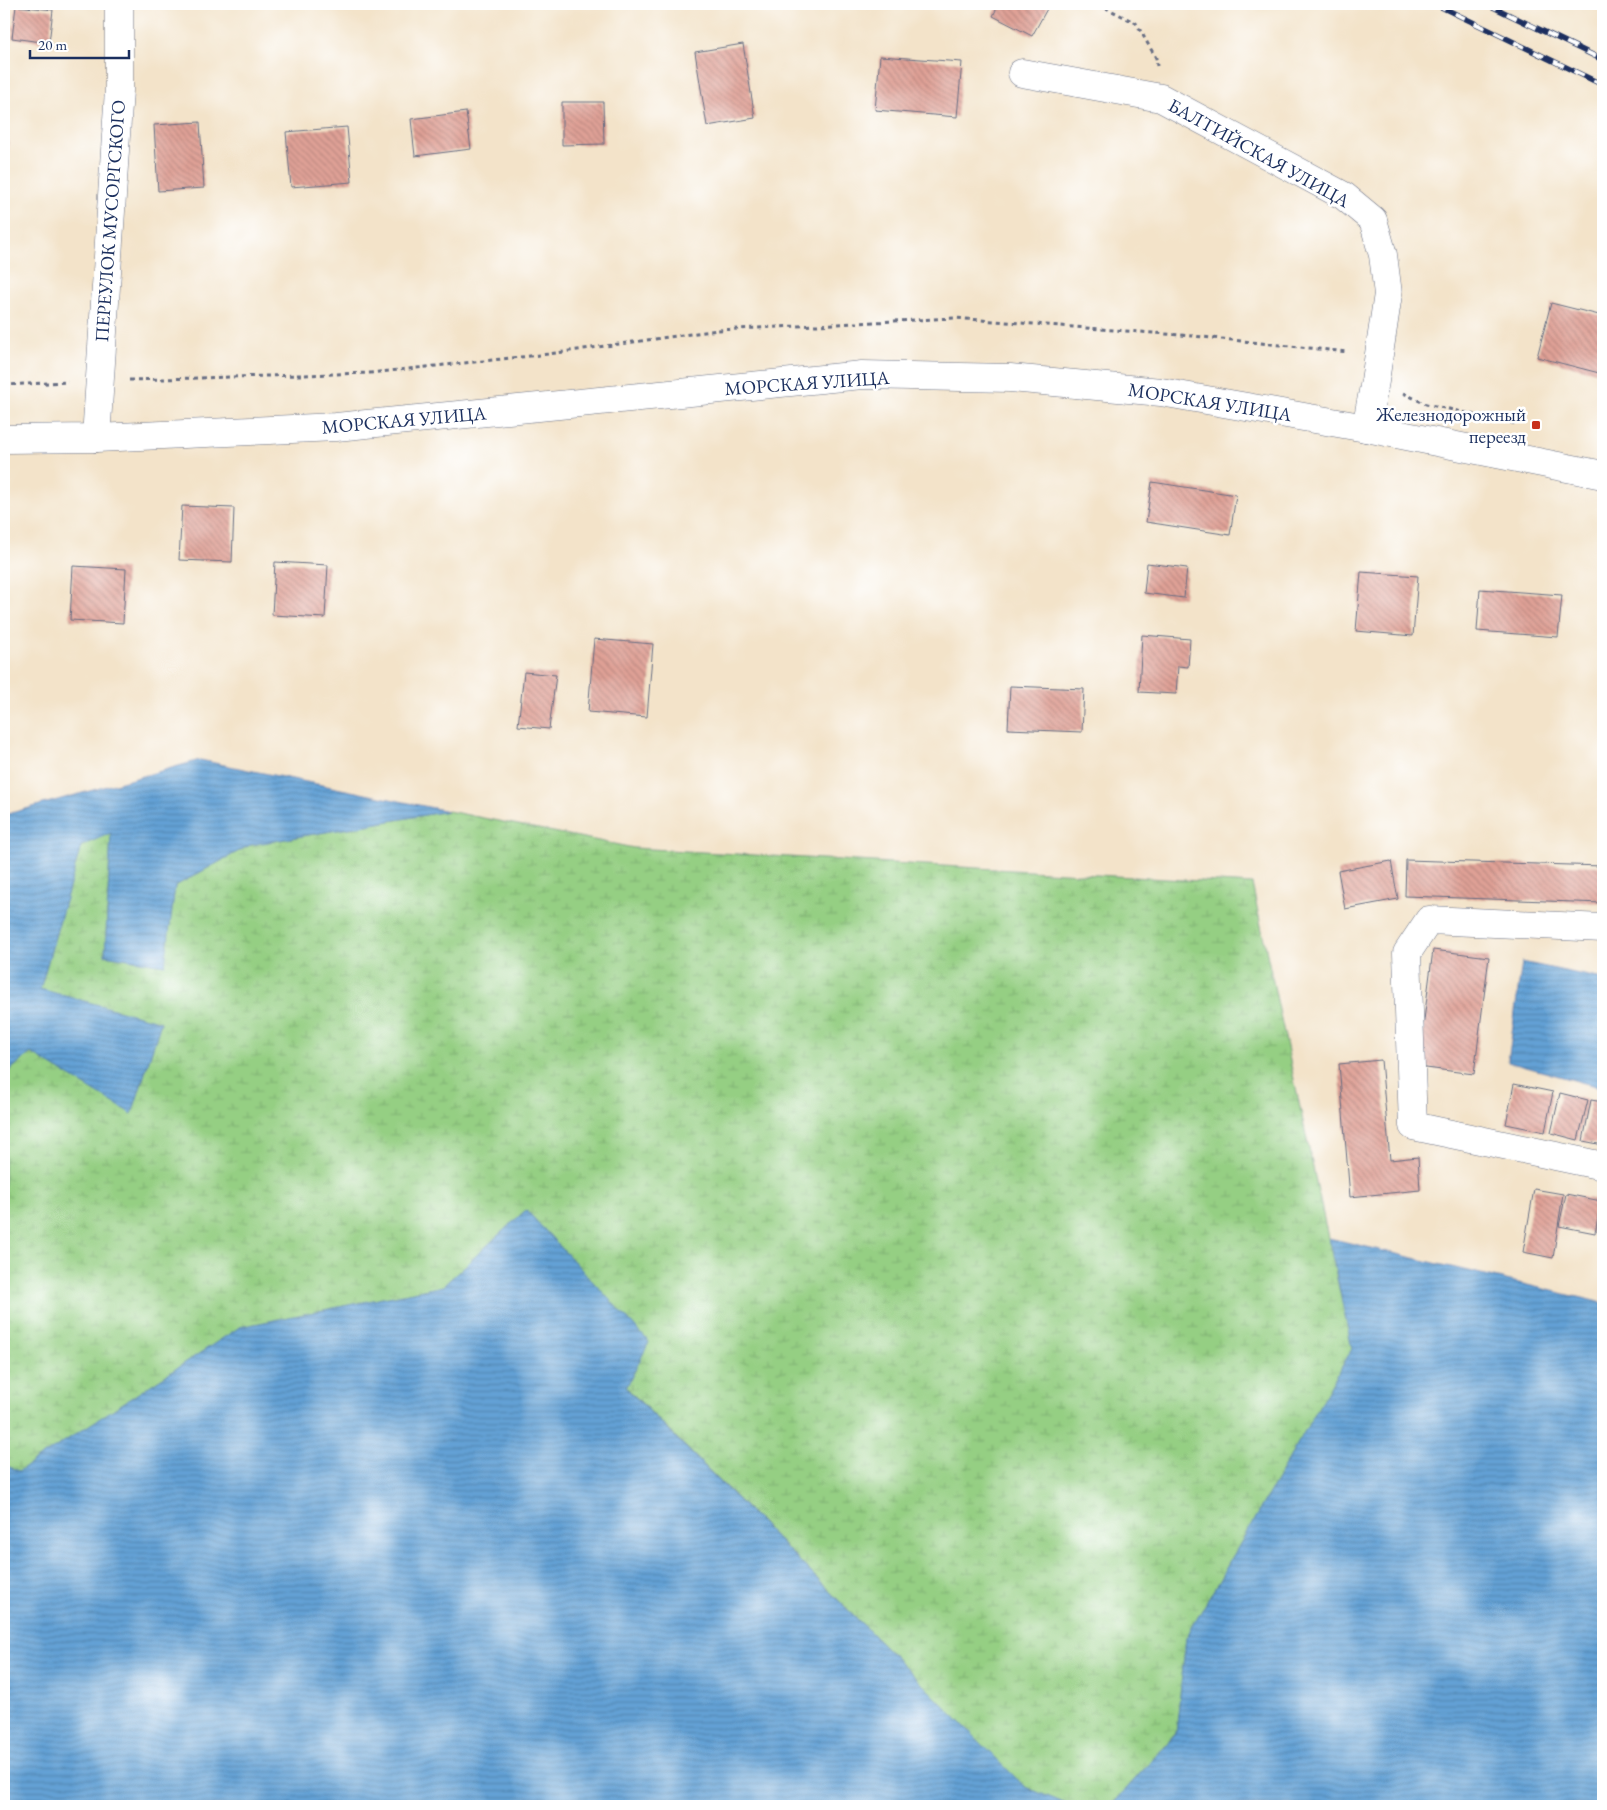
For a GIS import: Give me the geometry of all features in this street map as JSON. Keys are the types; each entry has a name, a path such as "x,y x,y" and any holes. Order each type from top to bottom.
{"main road":[{"name":"ПЕРЕУЛОК МУСОРГСКОГО","path":"96,438 119,90 119,4"},
{"name":"БАЛТИЙСКАЯ УЛИЦА","path":"1022,72 1161,98 1344,196 1373,220 1383,255 1388,294 1376,382 1366,428"},
{"name":"МОРСКАЯ УЛИЦА","path":"4,440 96,438 336,427 862,375 1010,378 1161,392 1366,428 1603,476"},
{"path":"1603,928 1429,920 1407,953 1413,1126 1603,1166"}],"path":[{"path":"1098,4 1136,23 1156,58 1161,98"}],"green space":[{"path":"448,811 634,848 1252,884 1352,1349 1186,1638 1176,1733 1111,1806 1071,1806 1025,1787 626,1387 649,1342 526,1210 443,1286 240,1327 19,1471 4,1465 4,1075 31,1053 132,1113 161,1022 40,989 81,846 111,832 105,955 164,965 175,886 250,845"}],"water":[{"path":"200,760 448,811 250,845 175,886 165,965 105,955 111,833 81,846 40,989 161,1022 132,1114 31,1053 4,1075 4,815"},
{"path":"1522,962 1603,979 1603,1088 1508,1062"},
{"path":"526,1210 649,1342 626,1388 1025,1787 1071,1806 4,1806 4,1465 19,1471 240,1327 443,1286"},
{"path":"1329,1238 1603,1303 1603,1806 1111,1806 1176,1734 1186,1638 1352,1349"}],"building":[{"path":"999,4 1041,4 1048,7 1032,36 993,16"},
{"path":"16,6 53,10 49,43 12,38"},
{"path":"743,44 755,118 707,126 695,52"},
{"path":"880,56 962,62 957,117 875,110"},
{"path":"562,102 603,102 604,144 562,145"},
{"path":"466,112 471,149 415,156 411,119"},
{"path":"200,122 204,188 158,191 154,125"},
{"path":"4,125 8,125 9,182 4,182"},
{"path":"347,127 352,182 291,187 286,132"},
{"path":"1551,303 1603,316 1603,374 1537,357"},
{"path":"1152,482 1236,495 1230,535 1146,522"},
{"path":"182,506 234,508 232,562 179,560"},
{"path":"275,562 328,565 325,618 272,615"},
{"path":"1147,563 1187,568 1184,598 1144,593"},
{"path":"73,566 126,569 123,623 70,620"},
{"path":"1361,572 1418,576 1413,636 1356,631"},
{"path":"1480,589 1562,595 1558,637 1477,631"},
{"path":"1142,635 1190,639 1188,667 1178,666 1176,694 1139,692"},
{"path":"594,639 653,644 647,717 588,712"},
{"path":"524,672 556,675 549,729 518,726"},
{"path":"1010,686 1084,689 1082,732 1008,729"},
{"path":"1406,860 1603,866 1603,903 1405,896"},
{"path":"1391,861 1398,899 1345,909 1338,871"},
{"path":"1433,950 1489,957 1474,1074 1418,1067"},
{"path":"1381,1060 1390,1160 1418,1157 1420,1190 1350,1197 1339,1064"},
{"path":"1514,1084 1553,1092 1545,1132 1506,1124"},
{"path":"1560,1093 1588,1100 1578,1140 1551,1133"},
{"path":"1591,1100 1603,1102 1603,1145 1583,1141"},
{"path":"1534,1189 1563,1194 1553,1258 1523,1252"},
{"path":"1566,1194 1601,1201 1595,1233 1559,1226"},
{"path":"1603,1205 1603,1233 1597,1232"}],"railway":[{"path":"1435,4 1603,85"},
{"path":"1487,4 1603,60"}],"place":[{"name":"Железнодорожный переезд","path":"1536,425"}]}
